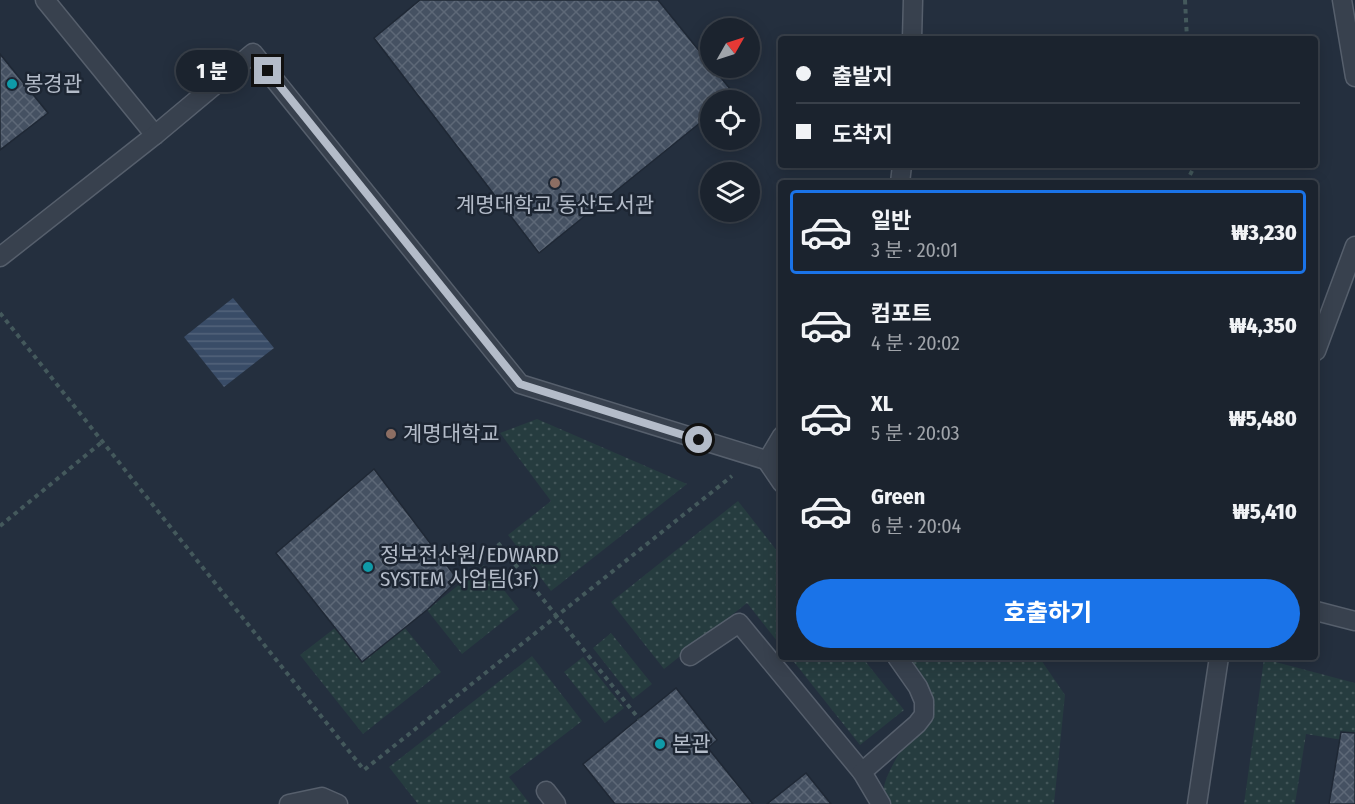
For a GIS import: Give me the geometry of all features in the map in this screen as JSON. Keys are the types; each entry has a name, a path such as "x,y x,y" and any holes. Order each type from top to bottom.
{"lane":[{"path":"45,0 155,135"},
{"path":"912,36 913,0"},
{"path":"1342,0 1355,77"},
{"path":"0,257 155,135 253,53 520,384 774,463"},
{"path":"1318,346 1355,246"},
{"path":"1318,612 1355,621"},
{"path":"690,656 739,623 861,772 881,804"},
{"path":"861,772 917,724 924,715 924,700 899,660"},
{"path":"1197,804 1219,660"},
{"path":"289,804 322,797 338,804"}],"path":[{"path":"1185,0 1187,36"},
{"path":"0,313 364,770 733,476"},
{"path":"0,526 102,442"},
{"path":"498,543 639,719"}],"green space":[{"path":"537,419 687,484 551,591 508,535 551,501 500,433"},
{"path":"738,501 778,552 778,642 747,603 664,669 611,602"},
{"path":"484,565 519,609 462,654 427,610"},
{"path":"335,628 363,662 405,628 441,672 363,734 300,655"},
{"path":"611,633 652,684 633,699 593,648"},
{"path":"532,656 582,721 509,777 530,804 418,804 389,767"},
{"path":"583,657 624,708 605,723 564,672"},
{"path":"792,660 864,660 904,710 860,745"},
{"path":"892,660 1041,660 1065,695 1054,804 886,804 883,794 885,783 909,735 915,712 910,690"},
{"path":"1264,660 1355,683 1355,742 1306,734 1295,804 1244,804"}],"water":[{"path":"233,298 274,348 224,387 184,337"}],"building":[{"name":"계명대학교 동산도서관","path":"420,0 658,0 700,52 700,78 721,78 731,90 700,90 700,123 539,253 374,38"},
{"name":"봉경관","path":"0,54 48,113 0,150"},
{"name":"정보전산원/EDWARD SYSTEM 사업팀(3F)","path":"374,469 458,580 427,610 362,662 276,553"},
{"name":"본관","path":"676,688 717,740 708,748 753,804 615,804 583,764"},
{"path":"1341,732 1355,733 1355,804 1329,804"},
{"path":"806,773 831,804 767,804"}],"place":[{"name":"봉경관","path":"12,84"},
{"name":"계명대학교 동산도서관","path":"555,183"},
{"name":"계명대학교","path":"391,434"},
{"name":"정보전산원/EDWARD SYSTEM 사업팀(3F)","path":"368,567"},
{"name":"본관","path":"660,744"}],"route":[{"path":"268,71 520,384 699,440"}]}
